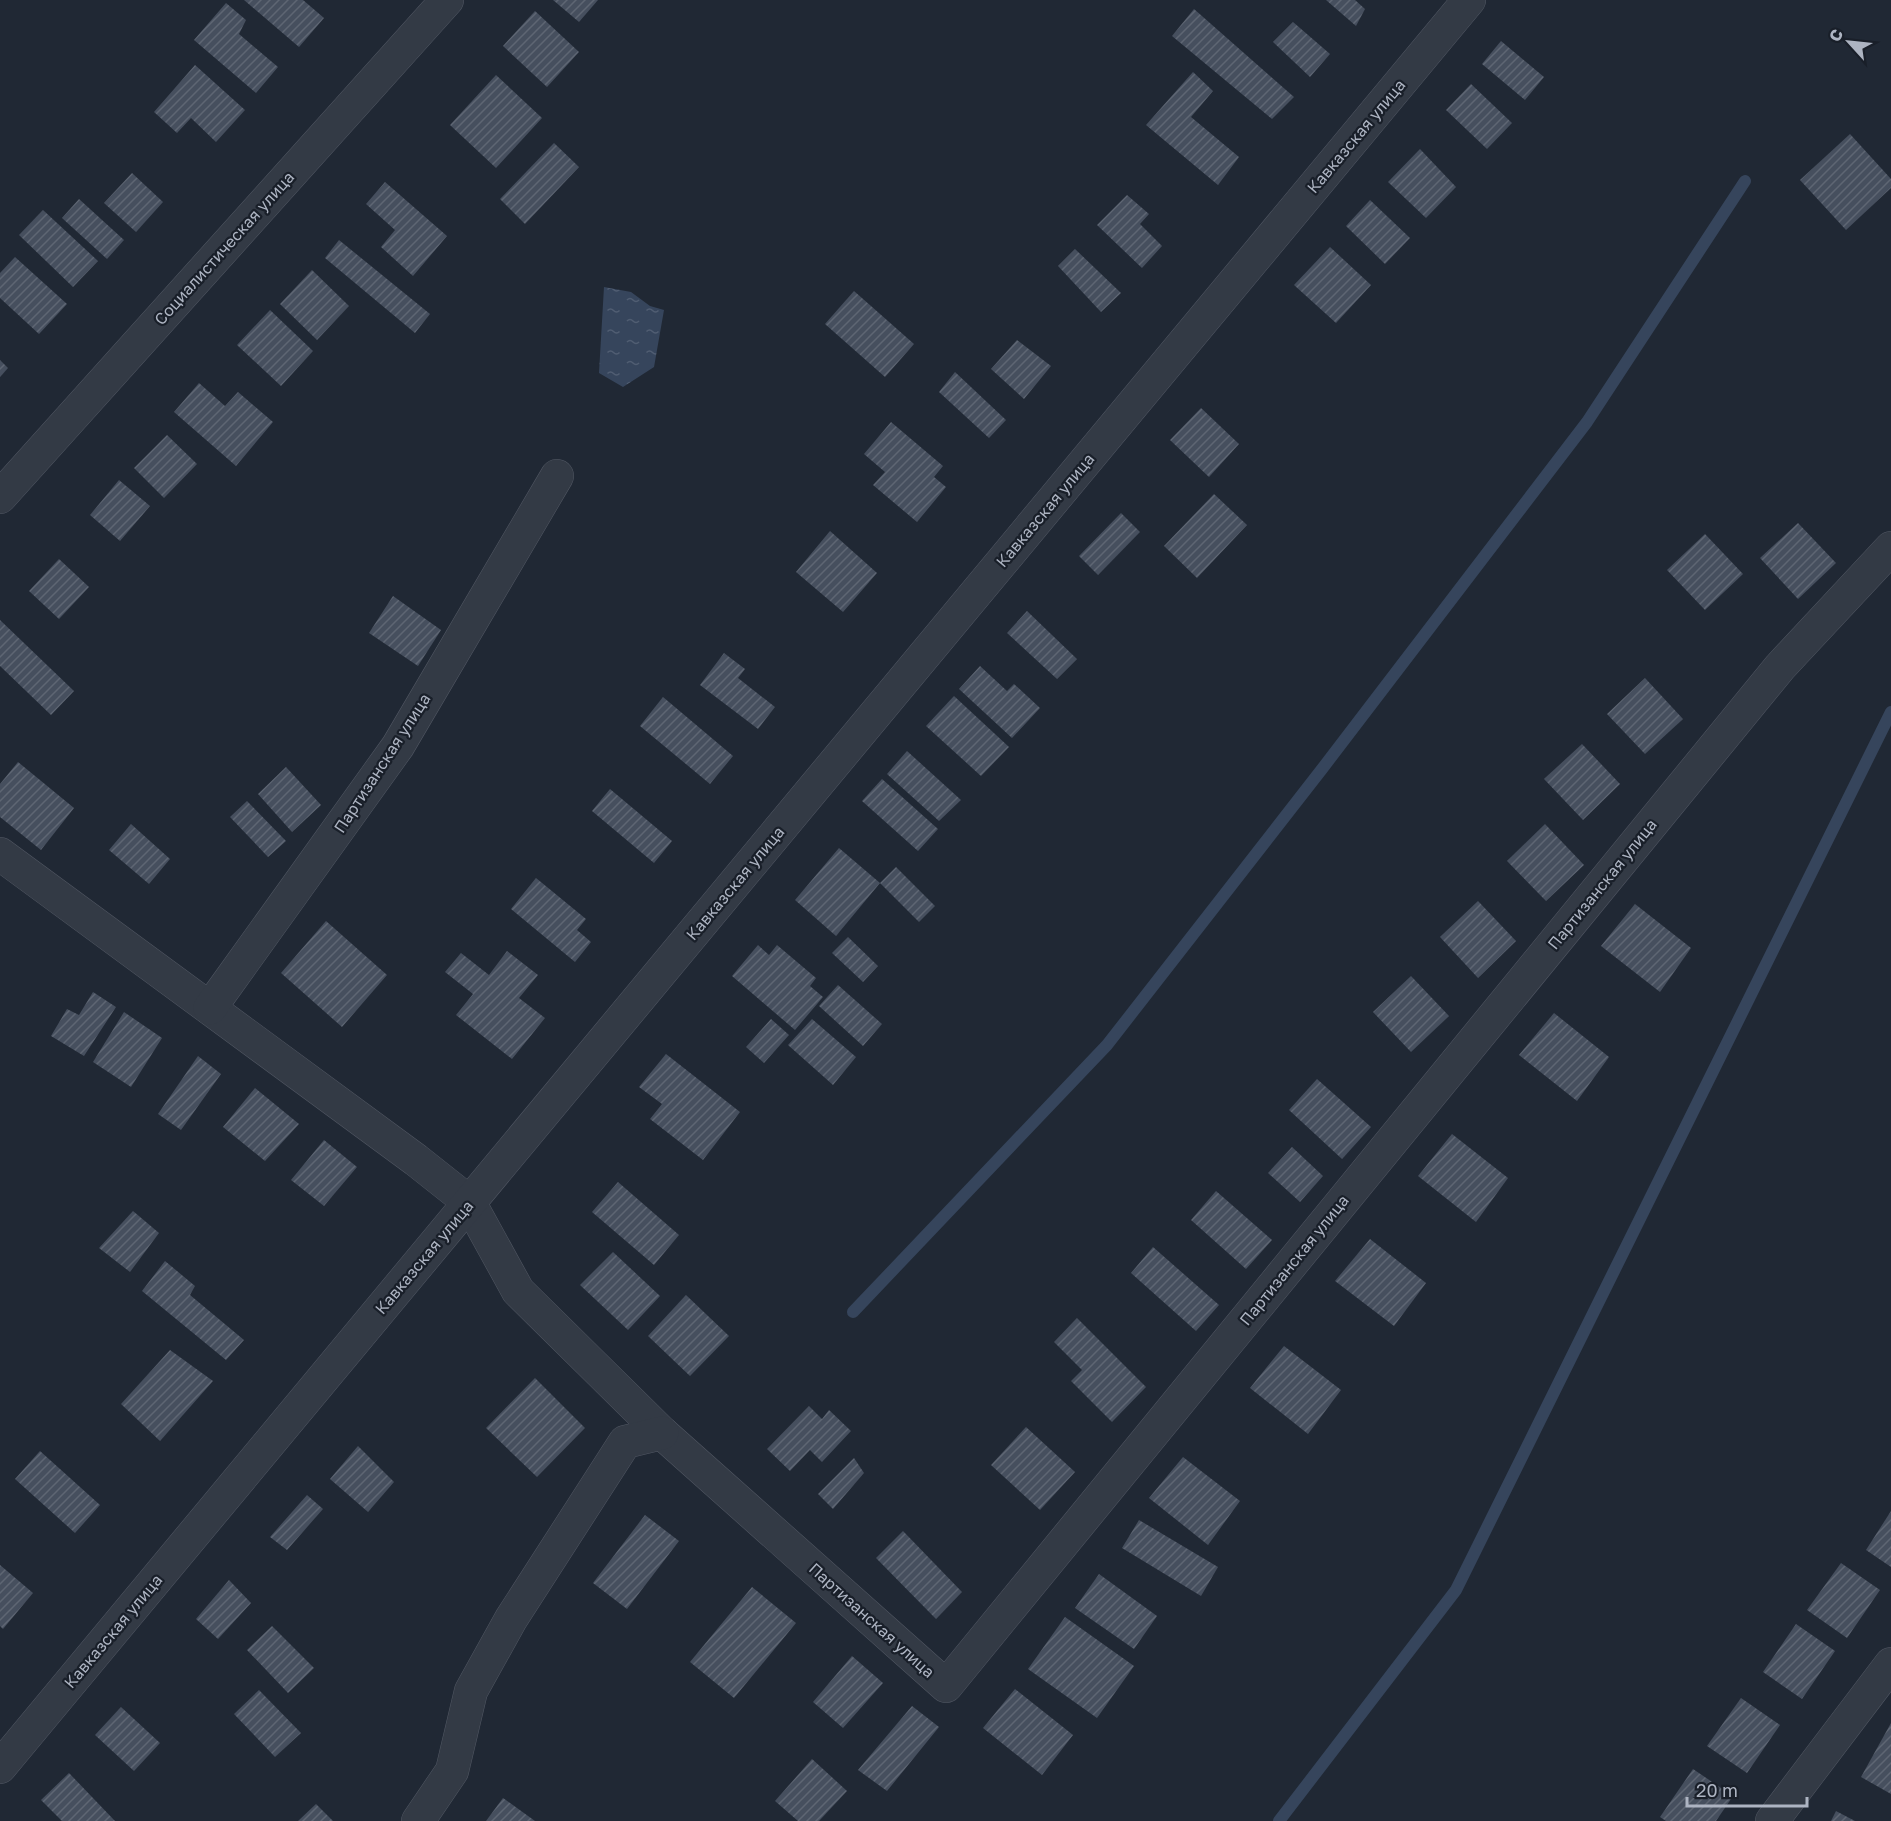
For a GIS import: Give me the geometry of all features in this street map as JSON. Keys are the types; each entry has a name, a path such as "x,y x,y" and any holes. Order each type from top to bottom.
{"street":[{"name":"Социалистическая улица","path":"0,497 447,0"},
{"name":"Кавказская улица","path":"0,1767 1469,0"},
{"name":"Партизанская улица","path":"210,1008 398,746 557,476"},
{"name":"Партизанская улица","path":"0,854 416,1160 469,1202 518,1290 662,1433 946,1686 1780,667 1891,549"},
{"path":"418,1821 452,1771 471,1691 511,1619 625,1442 662,1433"},
{"path":"1772,1821 1891,1664"}],"water":[{"path":"604,287 631,292 650,306 664,310 654,367 623,387 599,373"}],"building":[{"path":"244,0 303,0 324,18 299,47"},
{"path":"553,0 598,0 579,22"},
{"path":"1326,0 1355,0 1365,9 1356,26"},
{"path":"226,3 246,20 239,34 278,67 256,93 194,40"},
{"path":"1194,9 1294,97 1272,119 1172,36"},
{"path":"535,11 579,52 547,87 503,46"},
{"path":"1293,22 1330,54 1310,77 1273,42"},
{"path":"1501,41 1544,77 1525,100 1482,64"},
{"path":"195,65 245,110 216,142 191,118 177,133 154,112"},
{"path":"1193,72 1213,91 1191,117 1239,157 1218,185 1146,125"},
{"path":"496,75 542,118 496,168 450,125"},
{"path":"1471,84 1512,123 1487,149 1446,110"},
{"path":"1850,134 1891,179 1891,188 1846,230 1800,180"},
{"path":"554,143 579,167 525,224 500,199"},
{"path":"1420,149 1456,187 1426,218 1388,182"},
{"path":"132,173 163,202 136,232 104,203"},
{"path":"385,182 447,236 413,276 381,247 395,230 366,204"},
{"path":"1127,195 1149,214 1140,224 1162,246 1142,268 1097,225"},
{"path":"79,199 124,240 107,259 62,218"},
{"path":"1370,200 1410,238 1385,264 1346,226"},
{"path":"43,210 98,261 73,287 19,235"},
{"path":"339,240 430,314 415,333 325,258"},
{"path":"1330,247 1371,285 1336,323 1294,285"},
{"path":"1075,249 1121,293 1101,312 1058,266"},
{"path":"15,257 67,304 39,334 0,298 0,273"},
{"path":"312,270 349,306 317,340 280,304"},
{"path":"854,291 914,344 885,377 825,324"},
{"path":"270,310 313,351 281,386 237,345"},
{"path":"1017,340 1051,366 1024,399 991,369"},
{"path":"0,360 8,368 0,377"},
{"path":"955,372 1006,420 989,438 939,392"},
{"path":"199,383 225,406 238,392 273,422 236,466 174,412"},
{"path":"1201,408 1239,444 1209,477 1170,440"},
{"path":"891,422 943,466 934,477 946,487 917,522 873,485 885,472 864,454"},
{"path":"167,435 197,464 164,498 134,468"},
{"path":"119,480 150,506 120,541 90,515"},
{"path":"1214,494 1247,525 1197,578 1164,546"},
{"path":"1121,513 1140,532 1098,575 1079,556"},
{"path":"1798,523 1836,563 1798,599 1760,558"},
{"path":"830,531 877,573 843,612 796,572"},
{"path":"1705,534 1743,574 1705,610 1667,570"},
{"path":"59,559 89,587 59,619 29,591"},
{"path":"393,596 441,630 418,666 369,633"},
{"path":"1027,611 1077,659 1057,679 1007,633"},
{"path":"0,620 74,691 51,715 0,666"},
{"path":"724,653 745,669 738,678 775,707 758,729 700,685"},
{"path":"980,666 1007,691 1014,684 1040,708 1012,738 959,689"},
{"path":"1645,678 1683,719 1645,754 1607,714"},
{"path":"954,696 1009,747 981,776 926,726"},
{"path":"663,697 733,756 710,784 640,726"},
{"path":"1582,744 1620,784 1583,820 1544,779"},
{"path":"907,751 961,800 939,821 887,774"},
{"path":"18,762 74,808 41,850 0,817 0,784"},
{"path":"286,767 321,805 292,832 258,794"},
{"path":"882,779 938,829 918,851 862,801"},
{"path":"610,789 672,841 654,863 592,811"},
{"path":"247,801 286,841 268,857 230,817"},
{"path":"131,824 170,859 149,884 109,850"},
{"path":"1545,824 1584,865 1546,901 1507,861"},
{"path":"839,848 880,883 836,936 795,900"},
{"path":"896,867 935,906 919,922 880,883"},
{"path":"536,878 586,919 577,930 591,942 575,962 511,909"},
{"path":"1478,901 1516,941 1478,978 1440,937"},
{"path":"1635,904 1691,948 1660,992 1601,946"},
{"path":"326,921 387,975 342,1027 281,973"},
{"path":"848,937 878,966 863,982 832,953"},
{"path":"758,945 769,955 777,945 816,978 810,986 823,997 795,1030 732,976"},
{"path":"507,951 538,975 519,998 545,1018 512,1059 456,1015 473,994 445,972 461,953 489,975"},
{"path":"1411,976 1449,1016 1411,1052 1373,1012"},
{"path":"838,985 882,1024 863,1046 819,1006"},
{"path":"93,992 116,1007 84,1056 51,1036 67,1009 79,1015"},
{"path":"124,1012 162,1038 131,1087 93,1062"},
{"path":"1554,1013 1609,1057 1577,1101 1519,1055"},
{"path":"771,1019 789,1035 764,1063 746,1047"},
{"path":"812,1019 856,1057 833,1085 788,1045"},
{"path":"666,1054 740,1112 703,1160 650,1119 662,1104 639,1087"},
{"path":"198,1056 221,1074 181,1130 158,1114"},
{"path":"1317,1079 1371,1127 1342,1159 1289,1110"},
{"path":"255,1088 299,1124 265,1161 223,1127"},
{"path":"1452,1134 1508,1178 1476,1222 1418,1176"},
{"path":"324,1140 357,1167 324,1206 291,1180"},
{"path":"1292,1147 1323,1176 1300,1202 1268,1173"},
{"path":"618,1182 679,1235 654,1265 592,1212"},
{"path":"1216,1191 1272,1240 1246,1269 1191,1220"},
{"path":"133,1211 159,1233 130,1272 99,1248"},
{"path":"1370,1239 1426,1283 1394,1326 1335,1281"},
{"path":"1153,1247 1219,1305 1196,1331 1131,1273"},
{"path":"613,1252 660,1296 628,1330 580,1285"},
{"path":"165,1261 195,1286 190,1295 244,1340 226,1360 142,1291"},
{"path":"686,1295 729,1336 690,1376 648,1336"},
{"path":"1077,1318 1146,1387 1112,1422 1071,1381 1082,1370 1054,1342"},
{"path":"1284,1346 1341,1390 1308,1434 1250,1388"},
{"path":"170,1350 213,1381 160,1441 121,1404"},
{"path":"535,1378 585,1428 537,1477 486,1428"},
{"path":"809,1406 822,1419 829,1410 851,1431 822,1462 810,1450 790,1471 767,1449"},
{"path":"1026,1427 1075,1472 1040,1510 991,1465"},
{"path":"358,1446 394,1482 368,1512 330,1479"},
{"path":"40,1451 100,1505 75,1533 15,1479"},
{"path":"1183,1457 1240,1501 1208,1545 1149,1498"},
{"path":"854,1458 864,1473 833,1509 818,1494"},
{"path":"307,1495 323,1509 287,1550 270,1537"},
{"path":"1891,1511 1891,1567 1866,1550"},
{"path":"645,1515 679,1541 627,1609 593,1583"},
{"path":"1139,1520 1218,1567 1201,1596 1122,1548"},
{"path":"903,1531 962,1592 936,1619 876,1558"},
{"path":"1841,1563 1880,1590 1847,1638 1807,1610"},
{"path":"0,1565 33,1593 3,1629 0,1626"},
{"path":"1099,1574 1157,1616 1134,1649 1075,1608"},
{"path":"229,1580 251,1603 218,1639 196,1619"},
{"path":"752,1587 796,1623 734,1698 690,1662"},
{"path":"1065,1617 1134,1666 1097,1718 1028,1669"},
{"path":"1796,1624 1835,1651 1802,1699 1763,1672"},
{"path":"272,1626 314,1668 288,1693 247,1650"},
{"path":"852,1656 883,1683 843,1728 813,1702"},
{"path":"1015,1689 1073,1735 1042,1775 983,1728"},
{"path":"259,1690 301,1733 275,1757 234,1714"},
{"path":"1741,1698 1780,1725 1747,1773 1707,1746"},
{"path":"912,1706 939,1727 887,1791 858,1770"},
{"path":"121,1707 160,1743 134,1771 95,1735"},
{"path":"1891,1723 1891,1794 1861,1777"},
{"path":"812,1759 847,1791 819,1821 798,1821 775,1801"},
{"path":"1693,1769 1733,1796 1716,1821 1666,1821 1660,1817"},
{"path":"69,1773 115,1821 62,1821 41,1800"},
{"path":"503,1798 535,1821 486,1821"},
{"path":"316,1804 333,1821 298,1821"},
{"path":"1836,1811 1855,1821 1831,1821"}],"waterway":[{"path":"853,1312 1107,1045 1322,769 1587,422 1745,181"},
{"path":"1279,1821 1456,1590 1891,712"}]}
